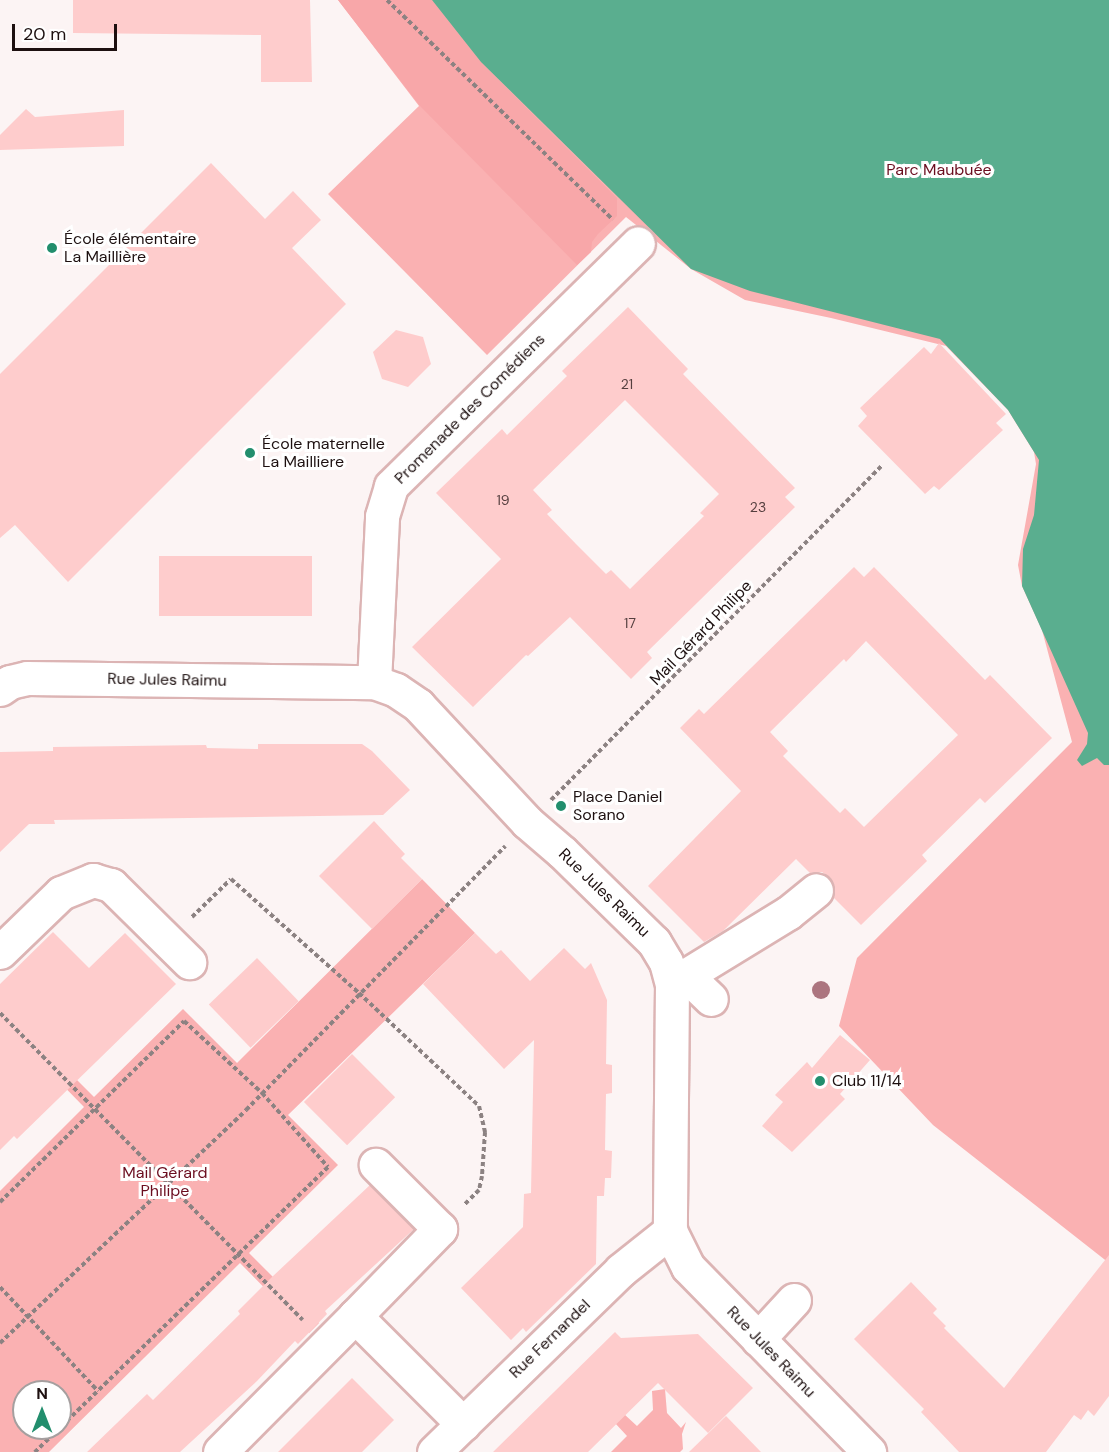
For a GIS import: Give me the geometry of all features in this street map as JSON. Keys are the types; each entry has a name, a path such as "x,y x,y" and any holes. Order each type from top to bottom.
{"street":[{"name":"Promenade des Comédiens","path":"374,682 381,516 391,486 638,243"},
{"name":"Rue Jules Raimu","path":"14,684 374,682 396,690 418,705 527,822 562,852 654,942 679,980 670,1231 688,1267 869,1452"},
{"path":"0,952 61,892 93,880 111,885 178,951"},
{"path":"711,999 679,980 788,914 816,890"},
{"path":"220,1452 440,1229 376,1165"},
{"name":"Rue Fernandel","path":"434,1452 621,1270 670,1231"},
{"path":"758,1339 794,1300"},
{"path":"355,1316 463,1424"}],"path":[{"path":"387,0 638,243"},
{"name":"Mail Gérard Philipe","path":"544,807 882,465"},
{"path":"0,1343 262,1093 510,840"},
{"path":"178,951 231,879 359,993 479,1106 485,1132 485,1154 479,1190 440,1229"},
{"path":"0,1013 327,1344"},
{"path":"0,1202 184,1021 262,1093 328,1167 35,1452"},
{"path":"0,1287 98,1391"}],"green space":[{"name":"Parc Maubuée","path":"338,0 1109,0 1109,1263 933,1125 839,1026 857,958 1072,742 1042,630 1022,586 1018,565 1036,464 1034,452 1008,410 946,346 745,300 691,269 626,217 487,355 328,194 419,106"},
{"name":"Mail Gérard Philipe","path":"422,879 475,933 288,1115 338,1165 249,1253 319,1323 309,1333 240,1263 72,1429 72,1380 12,1380 12,1440 61,1440 49,1452 0,1452 0,1191 84,1107 0,1021 0,1003 94,1097 183,1009 237,1063"},
{"path":"665,1389 667,1413 681,1428 686,1422 682,1434 683,1449 680,1452 611,1452 627,1436 615,1423 624,1414 637,1426 653,1410 652,1391"}],"shaded area":[{"path":"338,0 432,0 481,62 617,198 617,216 592,242 591,252 577,265 420,106"},
{"name":"Parc Maubuée","path":"432,0 1109,0 1109,765 1104,765 1097,758 1082,766 1077,760 1087,744 1088,733 1022,586 1023,549 1034,515 1039,460 1008,410 940,339 750,291 691,269 481,62"}],"building":[{"path":"73,0 310,0 312,82 261,82 261,35 73,33"},
{"path":"26,109 35,117 124,110 124,146 0,150 0,135"},
{"path":"211,163 265,219 293,191 321,220 292,248 346,304 68,582 15,525 0,538 0,374"},
{"path":"628,307 688,369 683,374 795,488 785,497 795,507 647,652 652,658 631,679 570,617 528,656 526,655 473,707 412,647 501,559 436,493 502,429 507,435 567,376 562,371","holes":["625,400 719,494 700,513 704,516 630,589 611,570 606,574 576,544 547,514 552,510 533,490"]},
{"path":"396,330 423,337 431,364 408,387 382,379 373,352"},
{"path":"939,343 1006,414 996,423 1003,430 939,490 934,486 925,494 858,426 867,416 860,408 924,347 931,354"},
{"path":"159,556 312,556 312,616 159,616"},
{"path":"854,567 864,577 874,567 985,680 990,675 1052,738 985,803 980,798 922,855 927,861 861,925 833,897 834,886 830,878 822,872 810,873 796,859 723,931 704,942 648,886 741,791 680,728 699,709 704,714","holes":["866,641 958,735 864,827 845,808 840,813 783,756 788,751 770,732 844,659 846,662"]},
{"path":"258,744 362,744 372,751 410,790 383,815 54,820 55,824 29,824 0,852 0,752 53,751 53,747 206,745 207,748 258,749"},
{"path":"374,821 405,854 401,858 422,879 372,929 319,876"},
{"path":"53,932 89,968 125,933 176,984 17,1139 14,1136 0,1150 0,984"},
{"path":"475,933 496,954 501,950 530,981 564,948 585,969 591,963 607,1000 606,1064 612,1065 612,1093 606,1094 605,1150 612,1151 611,1178 605,1178 604,1196 597,1196 596,1264 526,1332 523,1328 511,1340 461,1288 523,1227 524,1194 531,1193 534,1040 504,1069 423,984"},
{"path":"257,958 299,1001 250,1048 209,1005"},
{"name":"Club 11/14","path":"840,1035 870,1060 840,1094 845,1099 792,1152 762,1126 783,1102 775,1095 807,1062 812,1068"},
{"path":"352,1054 395,1097 347,1145 304,1102"},
{"path":"370,1185 414,1229 325,1311 327,1314 298,1344 295,1341 257,1381 180,1452 87,1452 147,1394 153,1400 240,1314 238,1311 272,1277"},
{"path":"1109,1255 1109,1396 1094,1416 1088,1410 1081,1420 1074,1415 1046,1452 959,1452 921,1412 924,1409 854,1339 911,1282 937,1309 933,1313 946,1326 944,1328 1004,1388"},
{"path":"615,1332 621,1338 698,1334 753,1388 708,1433 658,1383 588,1452 493,1452"},
{"path":"352,1378 394,1420 362,1452 278,1452"},
{"path":"726,1416 761,1452 689,1452"}],"place":[{"name":"École élémentaire La Maillière","path":"52,248"},
{"name":"École maternelle La Mailliere","path":"250,453"},
{"name":"Place Daniel Sorano","path":"561,806"},
{"name":"Club 11/14","path":"820,1081"}]}
